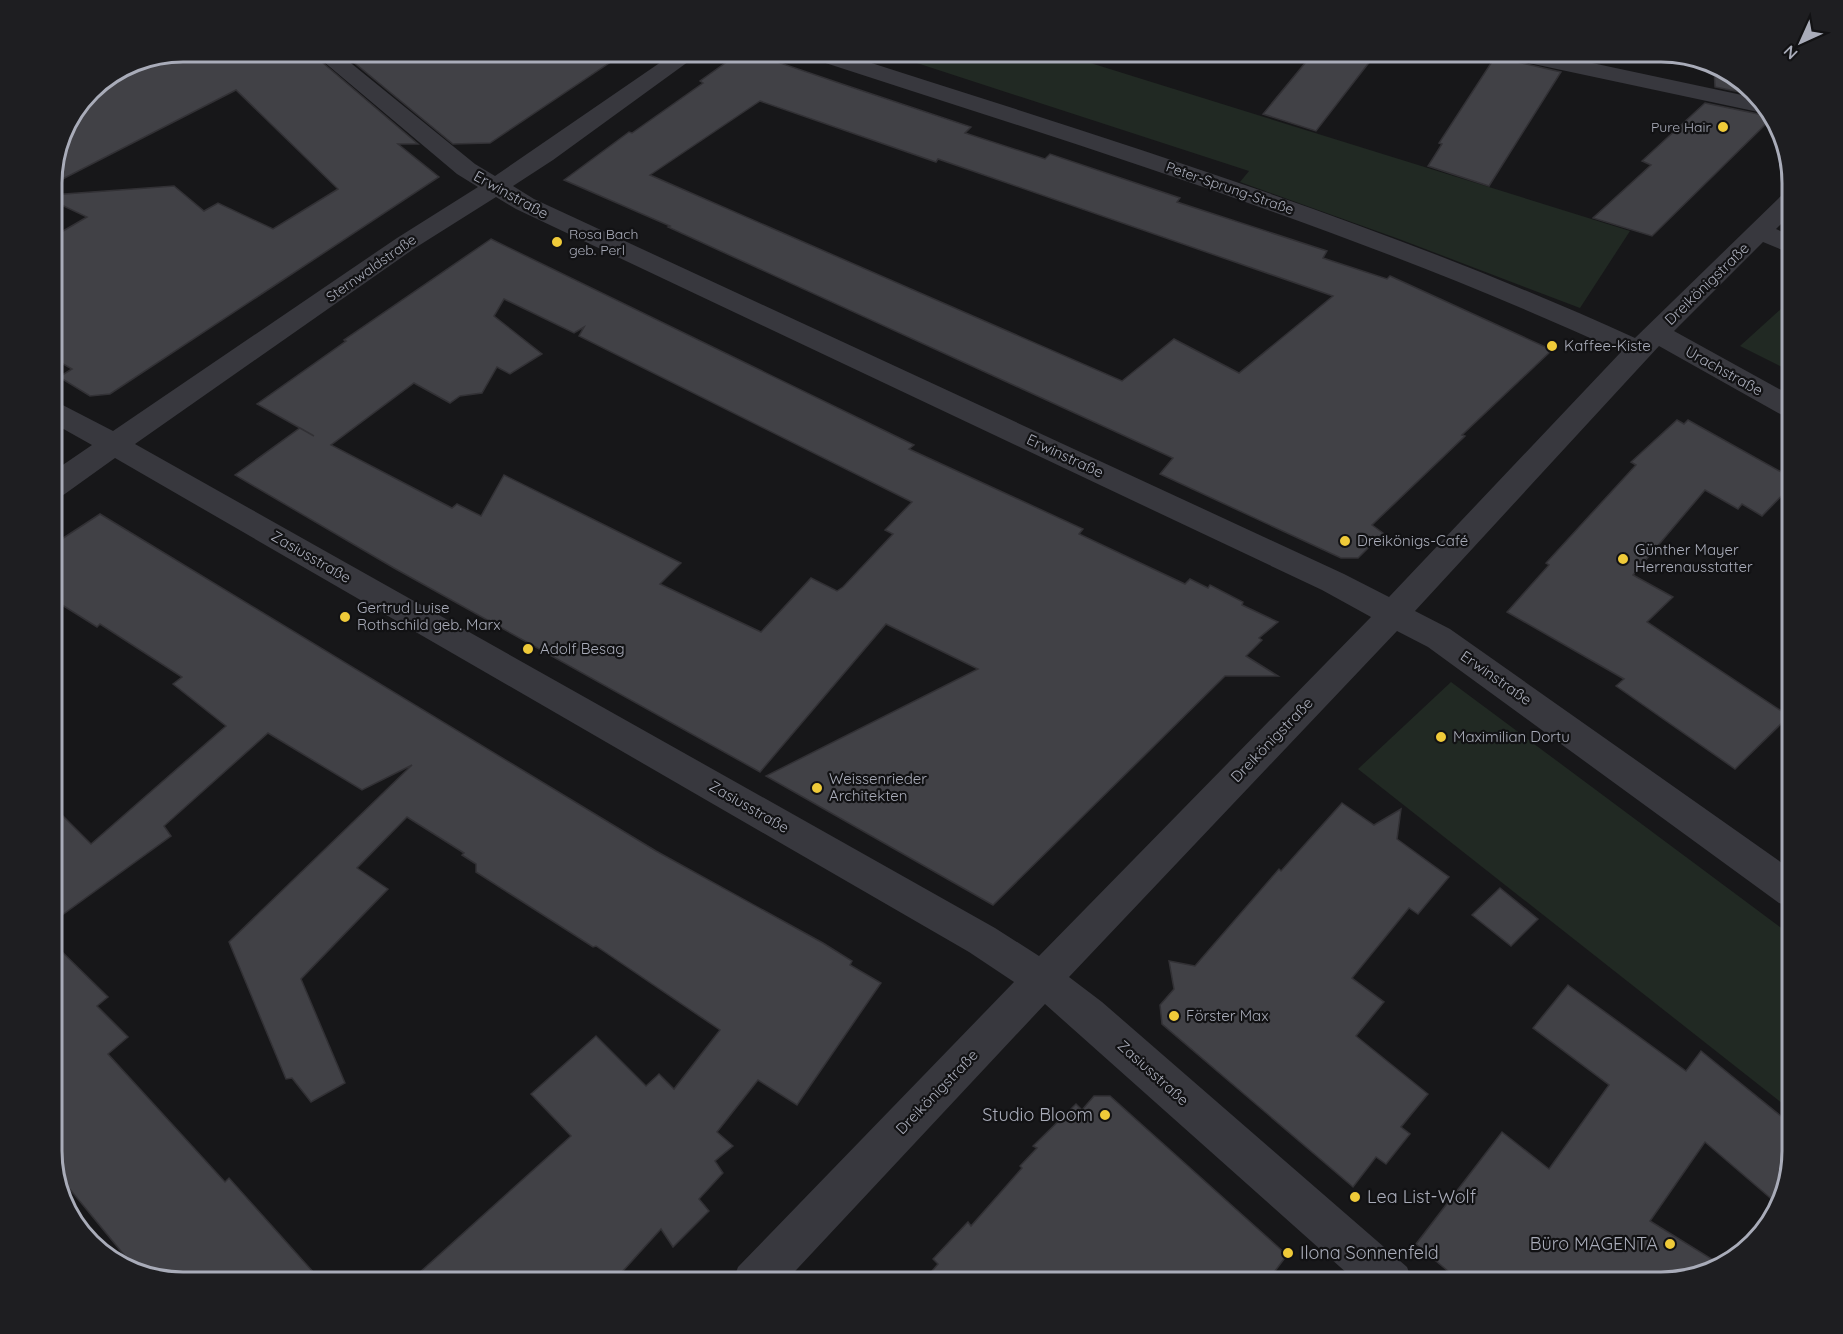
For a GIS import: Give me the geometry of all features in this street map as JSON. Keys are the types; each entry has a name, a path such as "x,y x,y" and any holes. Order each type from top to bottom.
{"street":[{"name":"Erwinstraße","path":"335,62 466,169 492,187 1394,613 1439,638 1782,884"},
{"name":"Sternwaldstraße","path":"62,481 492,187 545,155 677,62"},
{"name":"Peter-Sprung-Straße","path":"846,62 1370,236 1575,318 1648,341"},
{"path":"1557,62 1751,104"},
{"name":"Dreikönigstraße","path":"765,1272 1394,613 1648,341 1782,209"},
{"path":"1761,231 1782,241"},
{"name":"Urachstraße","path":"1648,341 1782,403"},
{"name":"Zasiusstraße","path":"62,415 982,940 1042,979 1088,1015 1379,1272"}],"shaded area":[{"path":"914,62 1087,62 1630,231 1580,308 1399,239 1240,182 1249,171"},
{"path":"1782,308 1782,367 1740,346"},
{"path":"1451,682 1782,929 1782,1103 1358,769"}],"building":[{"path":"183,62 322,62 418,144 398,144 439,177 110,394 90,396 62,379 62,375 72,369 62,363 62,232 87,217 62,205 62,194 174,186 204,211 218,203 273,229 338,189 236,90 62,179 64,159 74,129 82,115 103,92 115,82 144,68"},
{"path":"353,62 611,62 490,143 453,144"},
{"path":"727,62 778,62 971,127 965,133 1045,159 1050,154 1180,198 1177,202 1327,251 1323,258 1387,279 1390,276 1552,350 1372,525 1383,533 1358,558 1341,558 1160,474 1173,458 668,227 670,226 564,180 629,132 632,133 703,83 700,81","holes":["760,101 936,162 938,159 1333,296 1239,373 1174,339 1122,381 650,175"]},
{"path":"1306,62 1369,62 1316,131 1263,114"},
{"path":"1492,62 1517,62 1561,72 1489,186 1428,166 1442,144 1439,143"},
{"path":"1714,75 1740,92 1715,87"},
{"path":"1705,103 1760,114 1766,124 1652,236 1593,218 1651,165 1642,161"},
{"path":"491,239 914,445 909,449 1083,529 1079,534 1185,584 1190,579 1208,588 1210,585 1243,602 1242,605 1278,622 1259,638 1262,640 1246,656 1278,676 1225,676 993,905 766,776 978,669 886,624 760,772 394,568 235,475 300,428 257,404 346,341 344,340","holes":["504,299 574,333 584,327 579,336 912,502 885,530 893,534 843,587 837,591 811,578 761,632 660,584 681,563 504,475 481,516 457,504 452,508 331,445 414,383 450,403 460,396 482,393 497,367 510,374 542,354 494,316"]},
{"path":"1677,420 1684,424 1688,420 1782,472 1782,495 1762,516 1742,504 1738,509 1705,490 1633,575 1673,597 1647,622 1782,711 1782,723 1735,769 1616,686 1624,679 1507,612 1549,565 1546,563 1636,465 1631,462"},
{"path":"100,514 656,851 823,943 852,961 850,965 881,983 797,1105 758,1080 717,1132 733,1146 715,1161 723,1173 699,1199 709,1211 673,1247 661,1229 622,1272 420,1272 571,1136 531,1094 596,1036 646,1086 659,1074 674,1089 720,1030 596,946 593,947 476,872 476,864 462,855 464,853 407,817 357,868 388,889 301,979 345,1083 311,1102 292,1078 286,1079 229,942 412,765 362,790 268,733 164,826 171,836 62,915 62,815 91,844 226,726 173,684 182,677 100,624 97,627 62,605 62,539"},
{"path":"1342,803 1374,825 1401,809 1397,839 1449,877 1418,914 1409,908 1352,978 1384,1002 1356,1036 1428,1094 1401,1127 1410,1134 1386,1164 1376,1157 1353,1187 1162,1024 1160,1005 1174,989 1169,961 1195,966 1279,869 1281,871"},
{"path":"1500,888 1538,919 1511,946 1472,915"},
{"path":"62,952 108,997 97,1006 128,1037 108,1054 225,1182 229,1178 313,1272 167,1271 144,1266 127,1258 67,1186 64,1175 62,1159"},
{"path":"1568,985 1686,1071 1701,1051 1782,1117 1779,1175 1771,1199 1705,1142 1650,1221 1714,1260 1684,1270 1660,1272 1449,1272 1416,1244 1502,1132 1549,1169 1609,1085 1533,1028"},
{"path":"1094,1096 1110,1096 1287,1255 1274,1272 931,1272 938,1264 933,1259 968,1222 971,1226 1022,1168 1020,1166 1037,1148 1033,1146 1076,1104 1082,1110"}],"place":[{"name":"Pure Hair","path":"1723,127"},
{"name":"Rosa Bach geb. Perl","path":"557,242"},
{"name":"Kaffee-Kiste","path":"1552,346"},
{"name":"Dreikönigs-Café","path":"1345,541"},
{"name":"Günther Mayer Herrenausstatter","path":"1623,559"},
{"name":"Gertrud Luise Rothschild geb. Marx","path":"345,617"},
{"name":"Adolf Besag","path":"528,649"},
{"name":"Maximilian Dortu","path":"1441,737"},
{"name":"Weissenrieder Architekten","path":"817,788"},
{"name":"Förster Max","path":"1174,1016"},
{"name":"Studio Bloom","path":"1105,1115"},
{"name":"Lea List-Wolf","path":"1355,1197"},
{"name":"Büro MAGENTA","path":"1670,1244"},
{"name":"Ilona Sonnenfeld","path":"1288,1253"}]}
